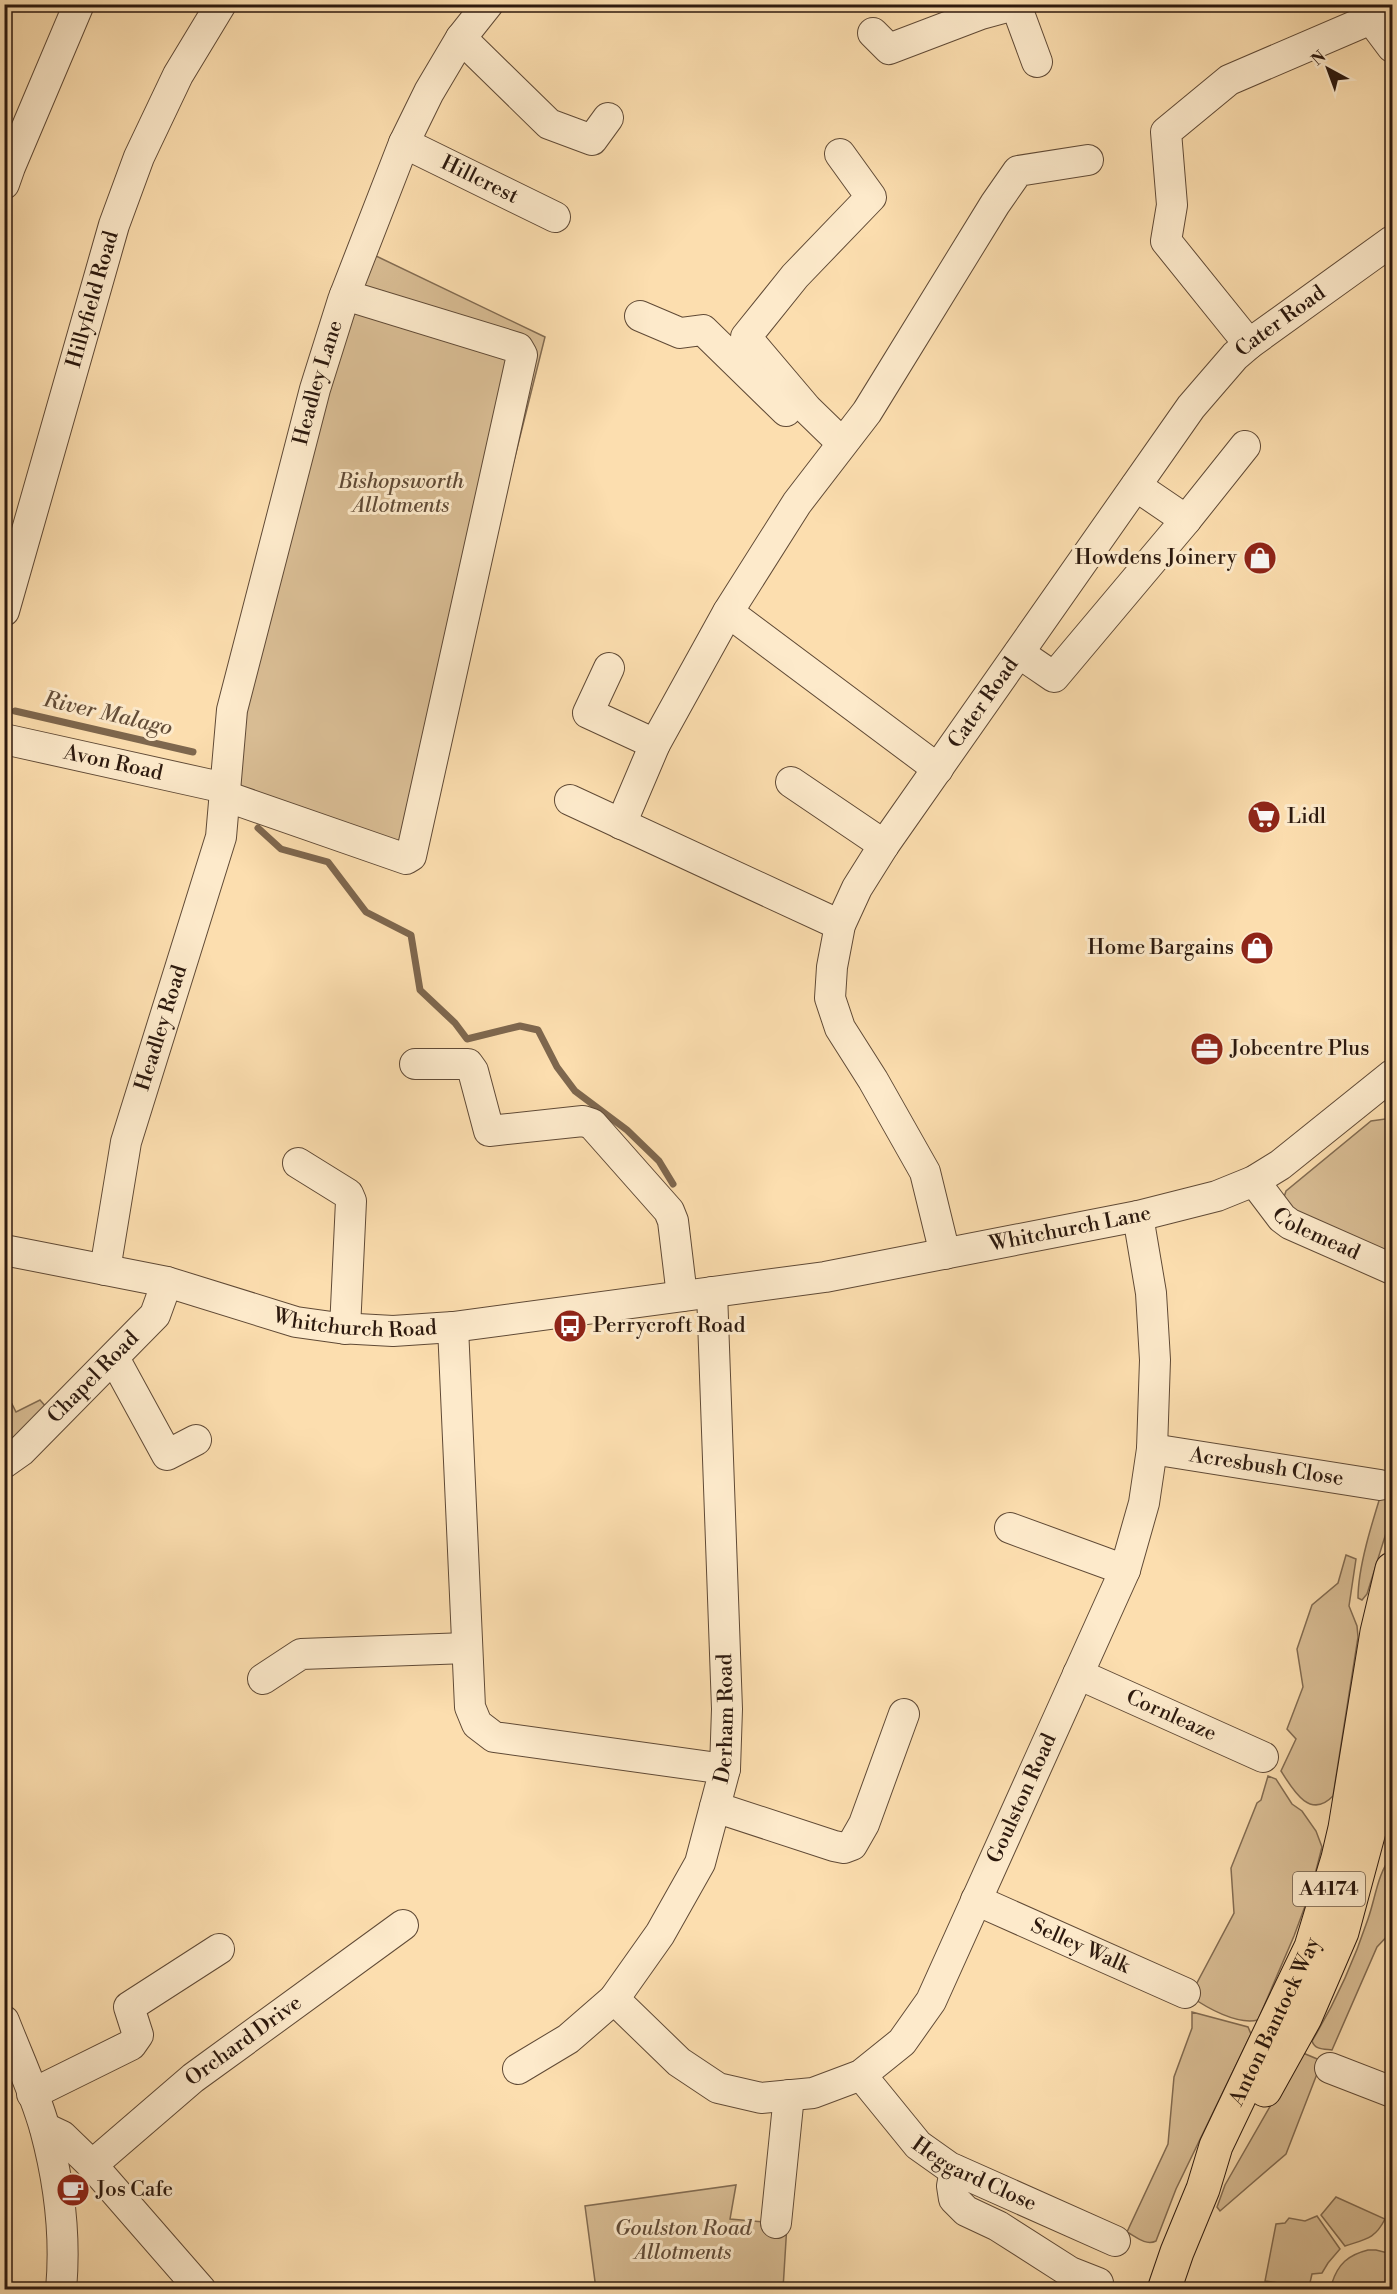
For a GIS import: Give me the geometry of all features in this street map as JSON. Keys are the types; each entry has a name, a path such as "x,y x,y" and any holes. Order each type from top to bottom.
{"highway":[{"name":"Anton Bantock Way","path":"1164,2289 1203,2189 1216,2146 1311,1947 1338,1858 1347,1817 1377,1632 1392,1569"},
{"name":"Anton Bantock Way","path":"1203,2189 1236,2140 1294,2040 1342,1932 1371,1824 1392,1696"}],"street":[{"path":"4,184 79,4"},
{"name":"Hillyfield Road","path":"4,611 114,225 139,157 178,75 221,4"},
{"name":"Headley Lane","path":"225,792 232,710 315,389 345,295 404,143 429,92 461,38 488,4"},
{"path":"873,33 889,49 981,14 1017,5 1037,62"},
{"path":"1250,344 1166,242 1172,205 1166,132 1230,80 1371,20 1392,46"},
{"path":"461,38 549,124 592,140 608,118"},
{"name":"Hillcrest","path":"404,143 555,217"},
{"path":"840,154 871,197 795,276 747,337 807,410 842,443"},
{"path":"621,824 655,744 728,612 797,503 867,412 995,204 1018,171 1089,160"},
{"name":"Cater Road","path":"945,1254 925,1172 873,1080 840,1028 830,998 832,968 840,924 857,888 884,845 1191,407 1235,357 1250,344 1392,241"},
{"name":"Avon Road","path":"4,739 225,792 406,859 411,856 522,355 518,348 345,295"},
{"path":"640,316 680,333 703,330 788,412 807,410"},
{"path":"1019,653 1054,677 1245,446"},
{"path":"1136,486 1186,520"},
{"path":"728,612 938,769"},
{"path":"609,668 588,713 655,744"},
{"path":"791,782 884,845"},
{"name":"Headley Road","path":"105,1270 126,1142 221,837 225,792"},
{"path":"570,800 840,924"},
{"path":"415,1064 468,1064 473,1071 489,1131 584,1121 592,1124 669,1211 673,1221 682,1296"},
{"name":"Whitchurch Lane","path":"712,1292 825,1277 1138,1216 1217,1196 1254,1181 1300,1150 1392,1076"},
{"path":"298,1163 348,1194 351,1201 345,1329"},
{"name":"Colemead","path":"1254,1181 1282,1218 1290,1224 1392,1269"},
{"name":"Goulston Road","path":"614,1999 679,2062 718,2088 760,2098 813,2093 861,2075 902,2042 931,2001 1125,1570 1144,1503 1152,1449 1155,1360 1151,1293 1138,1216"},
{"name":"Whitchurch Road","path":"4,1250 167,1282 296,1322 345,1329 393,1331 453,1327 712,1292"},
{"name":"Chapel Road","path":"4,1463 21,1451 155,1315 167,1282"},
{"name":"Derham Road","path":"518,2069 568,2039 614,1999 660,1934 700,1863 725,1769 727,1709 712,1292"},
{"path":"453,1327 470,1707 477,1724 494,1737 725,1769"},
{"path":"114,1358 167,1455 196,1440"},
{"name":"Acresbush Close","path":"1152,1449 1380,1485"},
{"path":"1010,1528 1125,1570"},
{"path":"263,1679 301,1654 467,1648"},
{"name":"Cornleaze","path":"1078,1674 1263,1758"},
{"path":"715,1807 834,1846 844,1848 852,1845 864,1824 904,1714"},
{"name":"Selley Walk","path":"976,1900 1185,1993"},
{"name":"Orchard Drive","path":"92,2165 193,2078 403,1925"},
{"path":"32,2094 131,2045 138,2036 129,2007 219,1949"},
{"path":"4,2021 45,2128 61,2214 64,2258 61,2289"},
{"name":"Heggard Close","path":"861,2075 918,2145 955,2170 1115,2241"},
{"path":"1343,2082 1392,2092"},
{"path":"776,2223 789,2095"},
{"path":"45,2128 62,2136 92,2165 201,2289"},
{"path":"955,2170 952,2186 954,2199 966,2211 998,2226 1070,2272 1098,2283"}],"green space":[{"name":"Bishopsworth Allotments","path":"372,254 545,337 412,867 245,816 240,781 246,702 304,468"},
{"path":"1392,1118 1392,1260 1280,1209 1286,1191 1371,1121"},
{"path":"40,1400 47,1408 5,1446 5,1407 12,1404 16,1412"},
{"path":"1392,1458 1392,1514 1367,1594 1362,1600 1358,1598 1362,1565"},
{"path":"1346,1555 1356,1559 1349,1606 1357,1626 1358,1637 1333,1796 1325,1803 1317,1805 1303,1800 1281,1771 1296,1739 1287,1729 1303,1687 1297,1649 1312,1605 1338,1583"},
{"path":"1268,1776 1276,1779 1292,1804 1302,1811 1316,1831 1322,1847 1311,1890 1294,1936 1258,2020 1250,2021 1222,2014 1190,1996 1234,1913 1231,1868 1257,1803 1261,1800"},
{"path":"1392,1855 1392,1931 1377,1947 1332,2050 1318,2048 1312,2041 1350,1966 1368,1919 1380,1878"},
{"path":"1192,2012 1248,2027 1251,2034 1176,2189 1156,2241 1149,2242 1127,2232 1168,2144 1174,2077 1192,2028"},
{"path":"1303,2053 1322,2061 1286,2154 1220,2211 1217,2207 1225,2185 1299,2056"},
{"name":"Goulston Road Allotments","path":"736,2185 730,2219 787,2224 783,2289 596,2289 585,2206"},
{"path":"1336,2197 1385,2219 1373,2234 1364,2240 1345,2246 1321,2215"},
{"path":"1317,2216 1340,2249 1322,2273 1312,2274 1309,2287 1265,2281 1276,2224 1285,2223 1289,2218 1305,2221"},
{"path":"1368,2250 1392,2254 1392,2289 1332,2283 1337,2271 1345,2261"}],"waterway":[{"name":"River Malago","path":"15,711 193,752"},
{"name":"River Malago","path":"258,828 281,849 328,862 366,912 411,935 420,990 455,1023 467,1039 520,1026 538,1030 557,1067 575,1091 627,1130 659,1161 673,1184"}],"place":[{"name":"Howdens Joinery","path":"1260,558"},
{"name":"Lidl","path":"1264,817"},
{"name":"Home Bargains","path":"1257,948"},
{"name":"Jobcentre Plus","path":"1207,1049"},
{"name":"Perrycroft Road","path":"570,1326"},
{"name":"Jos Cafe","path":"73,2190"}]}
